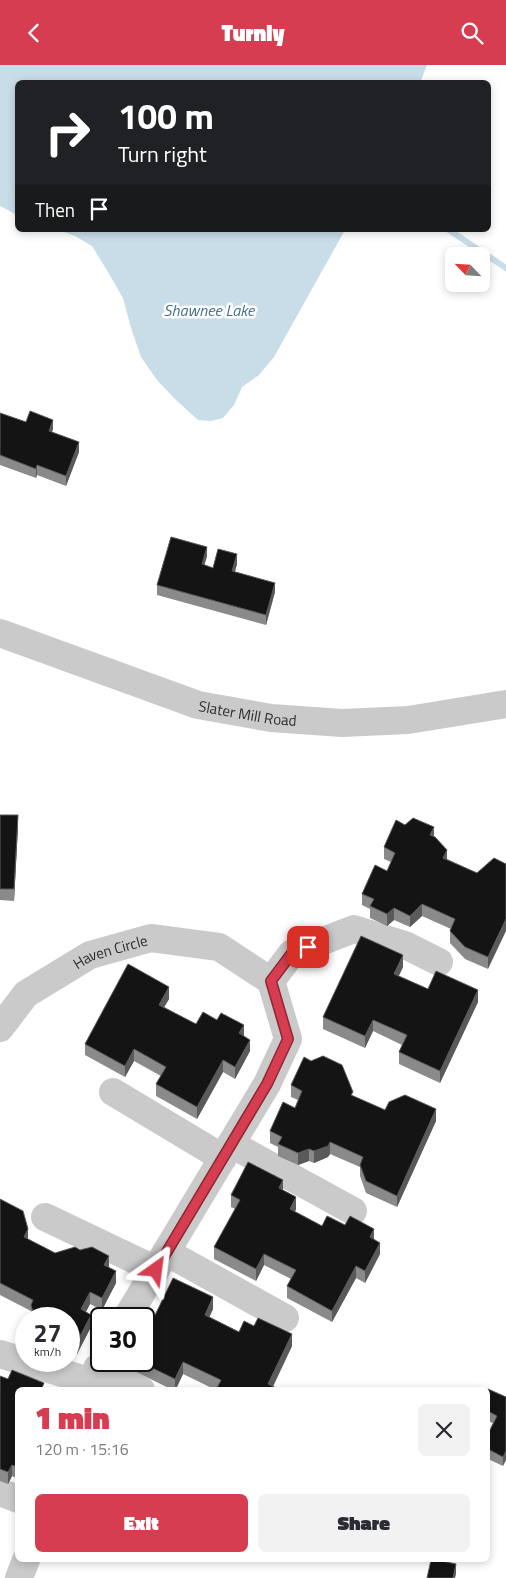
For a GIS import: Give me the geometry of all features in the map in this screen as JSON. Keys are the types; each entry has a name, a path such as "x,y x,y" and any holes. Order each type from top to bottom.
{"street":[{"name":"Slater Mill Road","path":"0,633 198,705 270,718 342,723 408,720 506,704"},
{"path":"133,1307 267,1084 288,1039 271,981 292,953 354,929 405,945 439,962"},
{"name":"Haven Circle","path":"0,1028 26,995 90,955 151,938 219,947 271,981"},
{"path":"113,1092 227,1151 353,1211"},
{"path":"45,1217 161,1261 285,1318"},
{"path":"0,1354 95,1375 131,1387"},
{"path":"0,1492 15,1498"},
{"path":"19,1578 25,1562"}],"water":[{"path":"0,65 427,65 421,80 15,80 15,214 0,206"},
{"name":"Shawnee Lake","path":"64,232 344,232 274,357 259,375 242,387 234,405 223,418 211,421 198,420 157,380 141,357 123,298 92,246"}],"building":[{"path":"30,411 53,420 49,431 79,442 66,476 37,465 36,469 0,455 0,413 26,422"},
{"path":"171,537 207,547 202,564 213,568 218,549 237,554 232,571 275,583 266,615 157,585"},
{"path":"0,815 18,815 14,889 0,889"},
{"path":"413,818 434,827 430,835 435,837 447,850 443,858 477,873 494,858 506,864 506,919 488,957 465,947 450,931 455,919 422,904 410,916 394,908 387,914 370,906 374,899 362,894 375,865 387,871 395,853 384,847 396,820 405,825"},
{"path":"361,936 403,955 394,974 428,989 436,971 478,990 440,1071 399,1052 407,1035 373,1020 365,1036 323,1017"},
{"path":"128,964 169,987 159,1005 196,1024 203,1012 217,1020 221,1013 244,1025 239,1033 250,1040 235,1067 223,1060 197,1107 156,1084 166,1067 134,1049 125,1066 85,1044"},
{"path":"323,1056 342,1065 353,1092 351,1095 385,1110 389,1102 405,1095 436,1109 397,1196 366,1181 360,1165 363,1157 330,1142 328,1146 314,1151 309,1149 298,1153 278,1144 282,1137 270,1131 283,1102 295,1108 302,1091 291,1085 304,1057 311,1061"},
{"path":"248,1162 283,1180 279,1188 296,1197 290,1209 322,1226 327,1216 345,1225 350,1216 374,1229 370,1237 380,1243 365,1271 356,1266 332,1311 287,1286 296,1270 264,1254 256,1269 214,1247 240,1200 231,1195"},
{"path":"0,1199 23,1211 28,1229 24,1237 55,1253 75,1247 80,1250 92,1247 109,1256 104,1265 116,1271 102,1298 90,1292 81,1309 90,1314 90,1317 80,1336 80,1307 32,1307 33,1300 0,1283"},
{"path":"173,1278 213,1297 205,1315 239,1332 244,1321 254,1326 258,1318 292,1334 268,1384 274,1387 218,1387 221,1380 183,1362 175,1379 155,1369 155,1315"},
{"path":"12,1370 44,1383 42,1387 15,1387 15,1466 12,1465 8,1472 0,1469 0,1376 8,1379"},
{"path":"490,1390 506,1397 506,1451 503,1457 490,1450 490,1430 497,1416 490,1412"},
{"path":"431,1562 456,1564 453,1578 427,1578"}],"waterway":[{"path":"452,232 506,268"}],"route":[{"path":"156,1270 267,1084 288,1039 271,981 292,953 308,947"}]}
